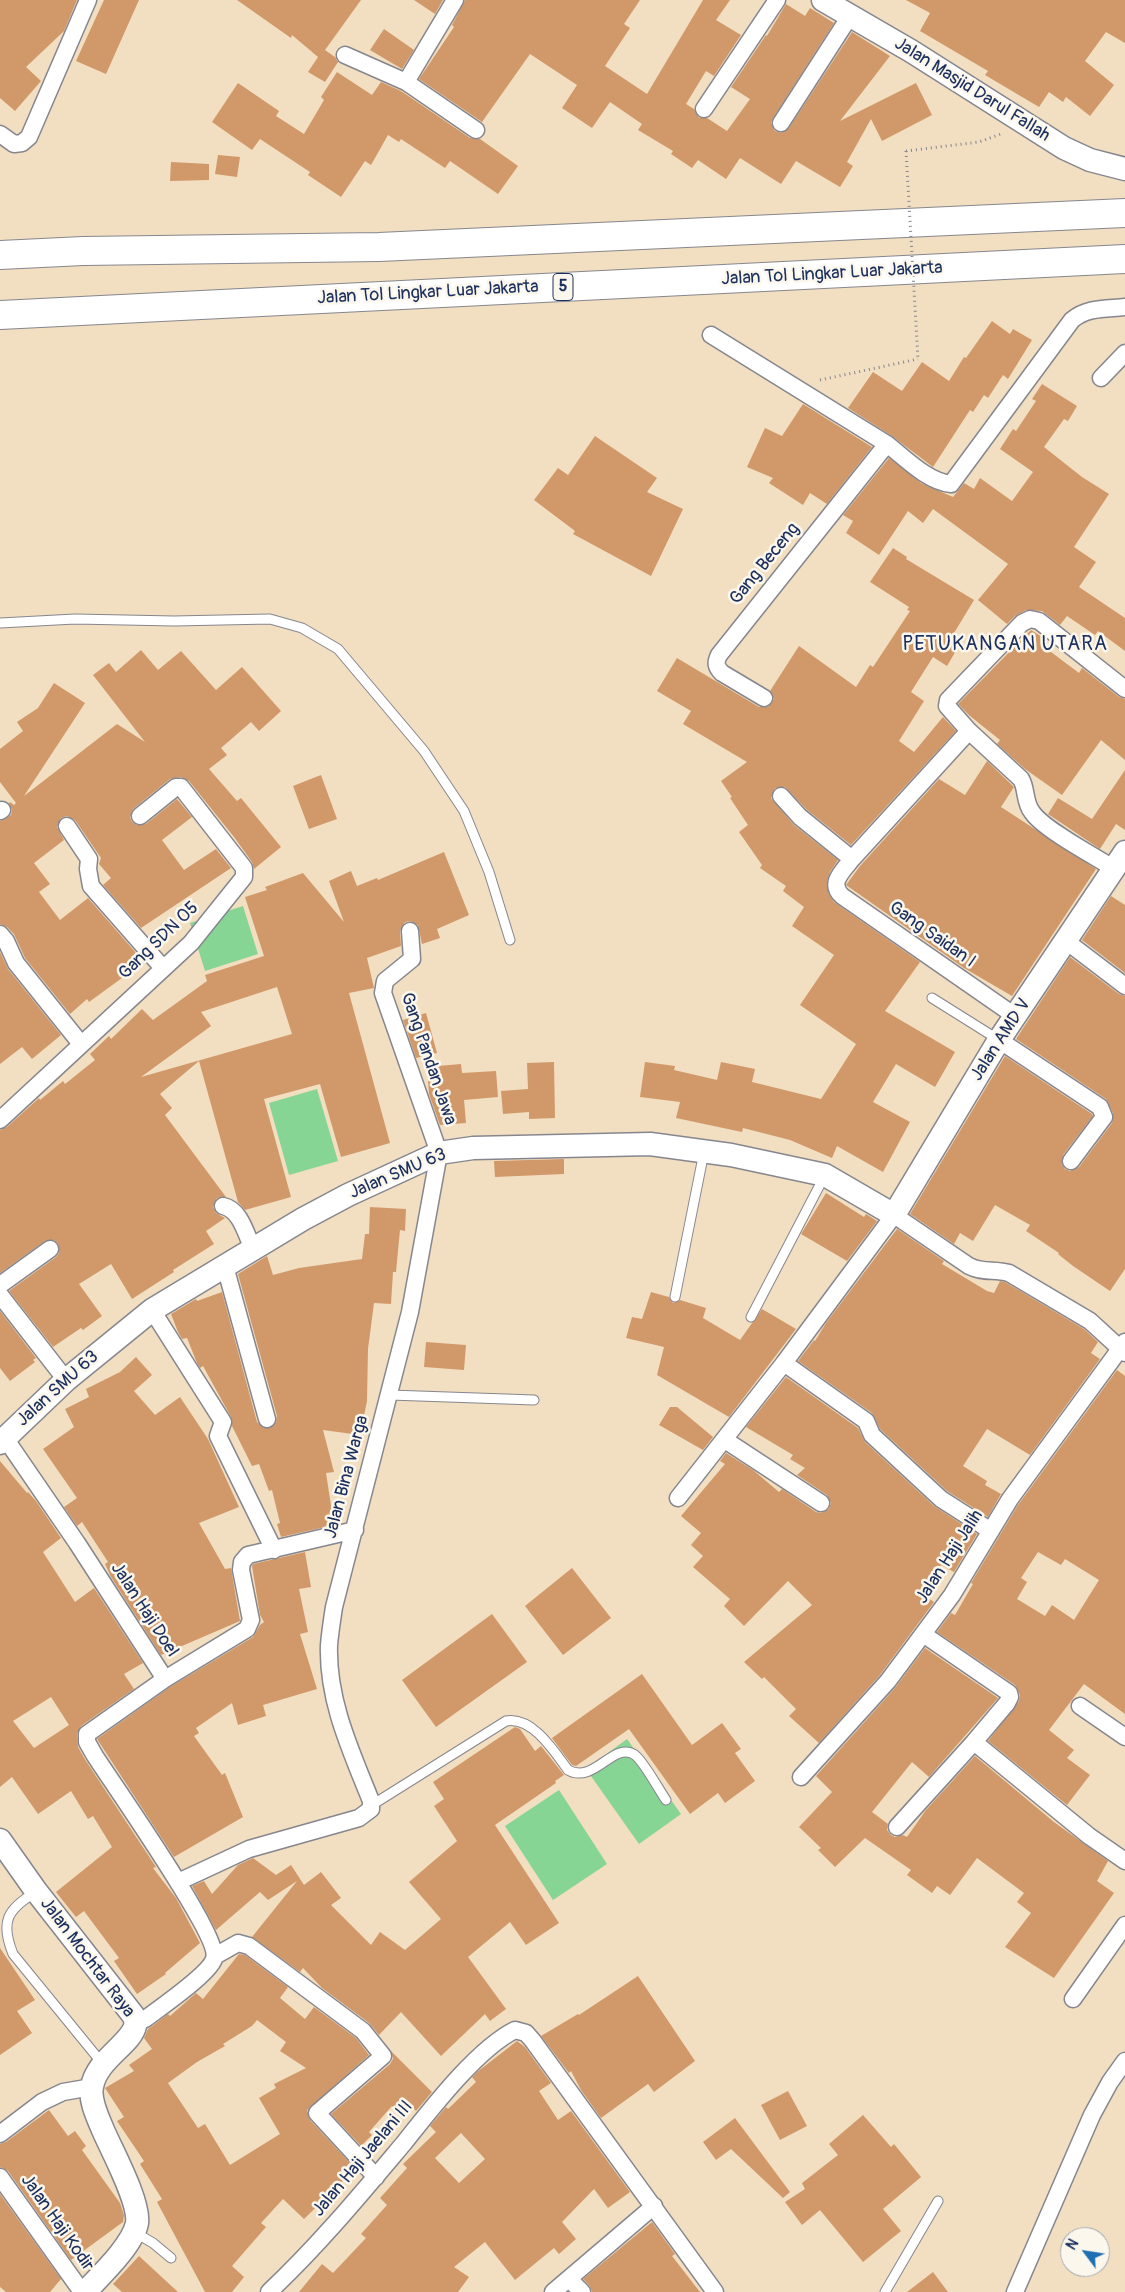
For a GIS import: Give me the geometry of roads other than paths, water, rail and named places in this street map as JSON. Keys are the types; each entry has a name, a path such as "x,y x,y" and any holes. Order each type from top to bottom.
{"highway":[{"path":"0,255 83,251 379,247 1125,213"},
{"name":"Jalan Tol Lingkar Luar Jakarta","path":"0,315 248,301 861,274 1125,258"}],"street":[{"path":"0,134 14,144 22,143 29,136 88,0"},
{"path":"406,82 455,0"},
{"path":"704,109 777,0"},
{"name":"Jalan Masjid Darul Fallah","path":"823,0 911,50 1064,148 1090,160 1125,169"},
{"path":"781,123 850,16"},
{"path":"346,55 406,82 476,130"},
{"path":"711,335 887,444 933,478 951,484 1072,320 1084,311 1125,307"},
{"path":"1101,378 1125,353"},
{"name":"Gang Beceng","path":"764,698 722,673 717,668 716,661 887,444"},
{"name":"Jalan AMD V","path":"894,1215 999,1040 1119,860 1045,824 1032,812 1021,779 969,731 947,706 948,700 1022,622 1030,620 1039,622 1125,690"},
{"path":"782,796 800,817 852,860 969,731"},
{"name":"Gang SDN 05","path":"0,1120 162,967 191,943 246,874 244,868 181,787 176,788 140,816"},
{"path":"67,826 89,859 88,869 91,886 162,967"},
{"name":"Gang Saidan I","path":"852,860 836,881 835,886 842,896 1015,1016"},
{"name":"Gang Pandan Jawa","path":"410,931 412,959 385,981 383,994 439,1153"},
{"path":"0,934 6,941 16,963 81,1044"},
{"path":"1066,941 1125,986"},
{"path":"999,1040 1100,1107 1104,1117 1071,1161"},
{"name":"Jalan SMU 63","path":"2,1440 66,1380 152,1310 253,1249 348,1195 439,1153 473,1148 650,1144 704,1152 825,1175 894,1215"},
{"name":"Jalan Bina Warga","path":"371,1807 338,1713 331,1677 329,1645 334,1607 410,1312 439,1153"},
{"path":"223,1206 230,1207 236,1212 253,1249"},
{"path":"678,1498 784,1363 894,1215 978,1271 1000,1270 1009,1273 1090,1321 1123,1348"},
{"path":"0,1285 50,1249"},
{"path":"225,1266 267,1419"},
{"path":"0,1294 66,1380"},
{"path":"152,1310 223,1422 218,1436 274,1550"},
{"name":"Jalan Haji Jalih","path":"801,1777 888,1680 923,1634 952,1595 1010,1500 1123,1348"},
{"path":"784,1363 866,1421 872,1434 934,1492 991,1531"},
{"name":"Jalan Haji Doel","path":"2,1440 77,1543 165,1679 91,1729 86,1738 95,1756 178,1882 211,1942 215,1956"},
{"path":"725,1440 820,1502"},
{"path":"165,1679 247,1629 251,1620 241,1575 242,1562 248,1555 355,1530"},
{"path":"897,1827 974,1742 1010,1697 1009,1693 923,1634"},
{"path":"1080,1706 1125,1737"},
{"path":"974,1742 1089,1836 1124,1858"},
{"path":"178,1882 249,1849 359,1818 371,1807"},
{"name":"Jalan Mochtar Raya","path":"0,1840 36,1892 133,2015 136,2023 133,2031 102,2063 92,2087"},
{"path":"1073,1999 1125,1925"},
{"path":"136,2023 145,2019 204,1972 213,1962 215,1956 238,1943 249,1946 363,2032 383,2056 317,2113 376,2177"},
{"name":"Jalan Haji Jaelani III","path":"269,2292 346,2211 444,2094 486,2052 515,2030 526,2033 654,2206"},
{"path":"1015,2292 1092,2115 1110,2082 1125,2061"},
{"path":"0,2134 42,2102 63,2092 92,2087 95,2112 137,2212 137,2224 134,2231 102,2274 83,2292"},
{"name":"Jalan Haji Kodir","path":"0,2178 83,2292"},
{"path":"554,2292 654,2206 715,2292"},
{"path":"569,2279 582,2292"}],"lane":[{"path":"0,623 75,619 174,621 270,619 302,628 338,650 424,751 464,811 489,872 510,940"},
{"path":"932,998 999,1040"},
{"path":"674,1296 704,1152"},
{"path":"751,1318 825,1175"},
{"path":"390,1395 534,1400"},
{"path":"371,1807 506,1721 516,1719 530,1724 568,1770 576,1774 585,1774 620,1753 627,1752 636,1756 666,1800"},
{"path":"36,1892 22,1900 12,1910 1,1930 3,1937 13,1954 102,2063"},
{"path":"885,2292 938,2201"},
{"path":"134,2231 153,2243 171,2258"}],"district":[{"name":"PETUKANGAN UTARA","path":"1005,645"}]}
